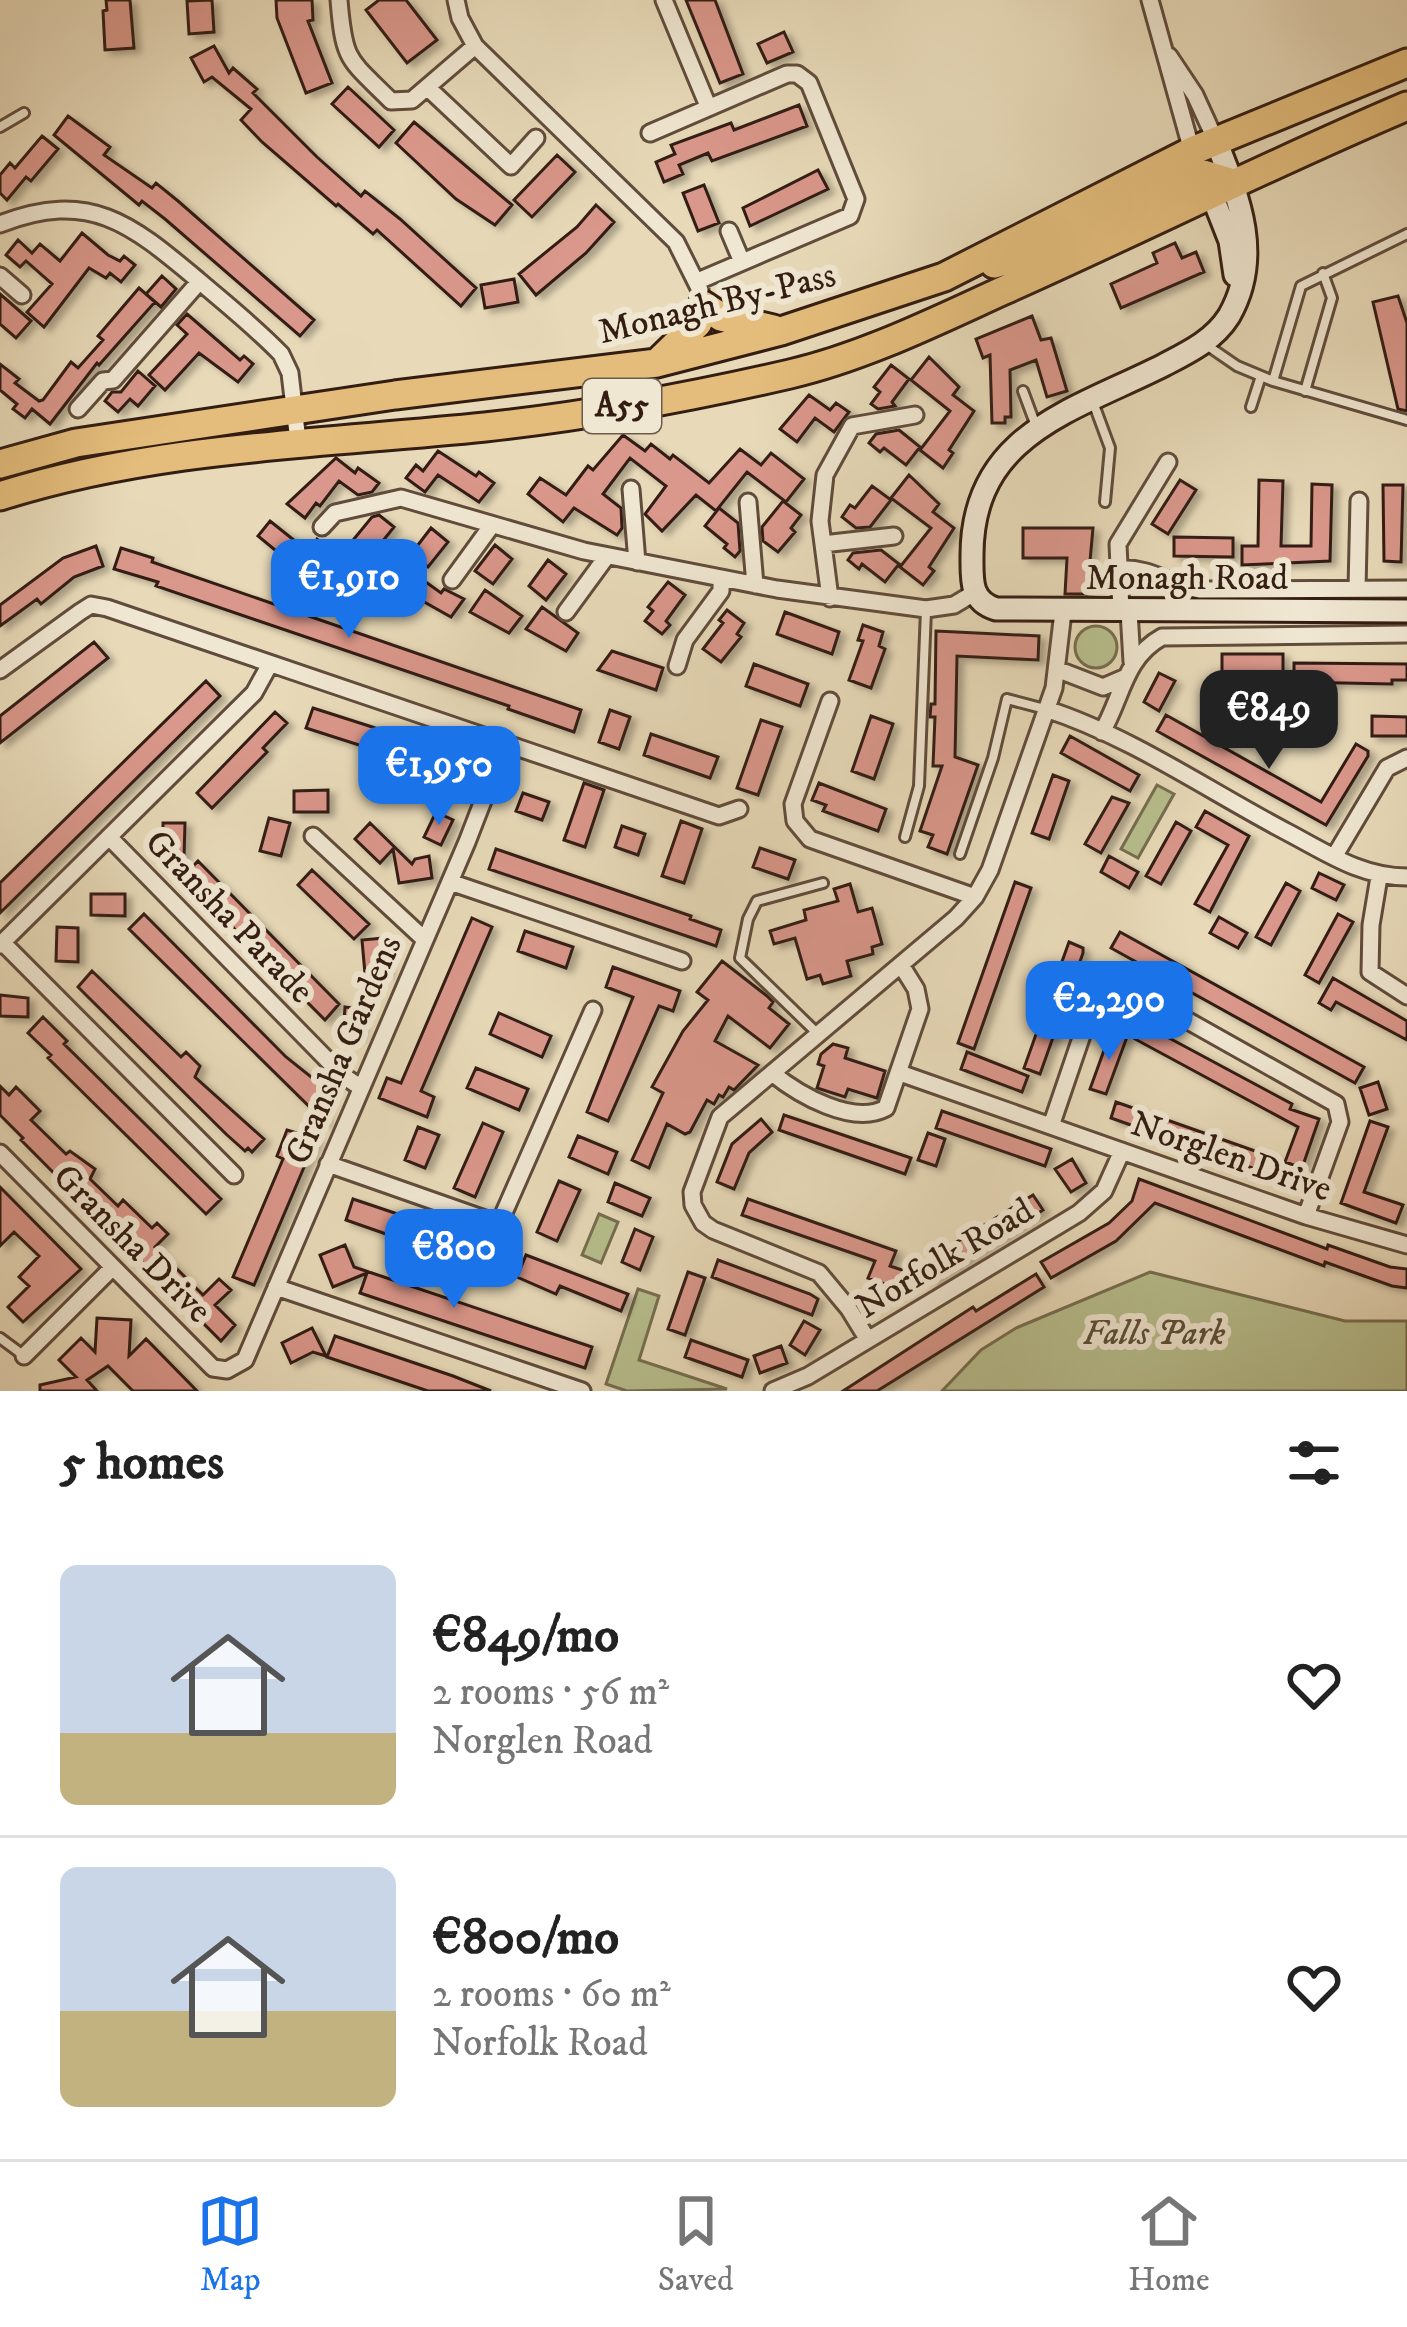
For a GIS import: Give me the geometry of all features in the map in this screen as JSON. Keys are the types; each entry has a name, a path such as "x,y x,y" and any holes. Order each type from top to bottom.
{"highway":[{"name":"Monagh By-Pass","path":"0,496 64,476 176,456 508,424 713,392 798,372 905,334 1407,63"},
{"name":"Monagh By-Pass","path":"0,464 76,442 657,363 781,331 944,277 1214,168 1407,104"},
{"path":"700,293 721,317 781,331"},
{"path":"657,363 698,323 700,293"}],"street":[{"path":"339,0 349,58 391,101 412,100 475,46"},
{"path":"456,0 475,46 676,242 700,293 742,262 850,217 856,199 809,82 797,74 787,74 650,133"},
{"path":"664,0 708,106"},
{"path":"322,527 335,512 401,498 607,556 721,580 926,609 954,605 974,592 976,509 994,468 1037,428 1204,344 1228,319 1237,299 1247,258 1246,220 1214,168 1164,49 1150,0"},
{"path":"1164,49 1195,95 1214,168"},
{"path":"428,88 511,166 536,138"},
{"path":"0,224 46,209 96,212 134,228 281,354 290,373 298,441"},
{"path":"729,231 742,262"},
{"path":"0,276 22,295"},
{"path":"78,409 103,381 113,380 200,282"},
{"path":"830,598 820,521 824,476 852,426 915,415"},
{"path":"1102,732 1118,704 1128,670 1118,544 1168,462"},
{"path":"631,489 637,562"},
{"path":"1357,589 1359,501"},
{"path":"748,502 755,585"},
{"path":"452,580 492,525"},
{"path":"823,544 894,536"},
{"path":"566,612 607,556"},
{"name":"Monagh Road","path":"1118,569 1149,570 1173,584 1201,590 1407,589"},
{"path":"677,666 685,640 721,591 721,580"},
{"name":"Monagh Road","path":"974,592 986,606 996,609 1063,612 1407,611"},
{"path":"0,670 92,605 719,816 740,809"},
{"path":"868,1340 819,1274 703,1222 692,1192 720,1118 975,897 990,870 1059,670 1063,612"},
{"name":"Monagh Road","path":"1128,670 1162,637 1407,634"},
{"path":"234,1175 1,943 254,693 270,664"},
{"path":"1059,670 1103,687 1128,670"},
{"path":"830,701 793,804 795,821 810,838 975,897"},
{"path":"1046,709 1102,732 1334,857 1378,877 1407,877"},
{"name":"Gransha Gardens","path":"226,1370 245,1360 506,744"},
{"path":"1334,857 1387,768 1407,758"},
{"path":"313,836 424,939"},
{"name":"Gransha Parade","path":"109,837 342,1075 360,1087"},
{"path":"1378,877 1370,972 1407,996"},
{"path":"450,882 682,961"},
{"path":"772,1073 811,1098 874,1114 886,1108 920,1009 916,989 901,964"},
{"path":"1051,1126 1094,1000 1105,987 1126,986 1336,1104 1337,1131 1306,1216"},
{"path":"328,1164 499,1224 592,1010"},
{"name":"Norglen Drive","path":"900,1073 1306,1216 1407,1245"},
{"name":"Norfolk Road","path":"773,1391 868,1340 1079,1213 1104,1190 1122,1151"},
{"name":"Gransha Drive","path":"0,1153 213,1368 226,1370"},
{"path":"24,1356 112,1268"},
{"path":"276,1287 582,1391"}],"lane":[{"path":"0,127 24,113"},
{"path":"1274,381 1300,286 1407,233"},
{"path":"1305,391 1332,298 1323,273"},
{"path":"1204,344 1274,381 1407,420"},
{"path":"1251,407 1261,376"},
{"path":"1023,391 1037,428"},
{"path":"1093,400 1110,448 1105,502"},
{"path":"905,837 919,786 926,609"},
{"path":"960,854 993,758 1006,699 1046,709"},
{"path":"820,1035 740,958 748,919 758,902 823,883"},
{"path":"499,1224 497,1257 513,1264"},
{"path":"0,1338 24,1356"}],"green space":[{"path":"1096,626 1111,632 1117,647 1111,662 1096,668 1081,662 1075,647 1081,632"},
{"path":"1157,785 1174,794 1138,858 1121,849"},
{"path":"599,1214 618,1222 601,1263 582,1255"},
{"name":"Falls Park","path":"1150,1272 1345,1321 1407,1321 1407,1391 942,1391 981,1350 1016,1328"},
{"path":"638,1289 659,1296 639,1360 727,1389 627,1391 606,1384"}],"building":[{"path":"106,0 130,0 134,48 105,50"},
{"path":"212,0 214,32 189,34 187,1"},
{"path":"276,0 312,0 313,20 308,21 332,83 306,93 277,18"},
{"path":"379,0 406,0 437,40 407,63 366,10"},
{"path":"686,0 715,0 743,74 720,83"},
{"path":"784,32 793,52 767,63 758,44"},
{"path":"214,46 229,73 233,68 257,89 253,93 317,157 361,196 365,191 400,219 476,288 461,306 377,230 373,234 336,206 262,142 241,120 251,109 212,77 204,82 191,58"},
{"path":"348,87 394,130 379,147 332,104"},
{"path":"799,105 807,126 712,161 708,153 679,165 683,174 664,182 656,162 675,154 671,145 731,123 734,130"},
{"path":"68,116 110,147 104,155 152,188 156,183 314,320 300,336 165,219 142,201 139,205 54,135"},
{"path":"414,122 512,205 495,225 456,199 396,143"},
{"path":"42,136 58,149 7,200 0,193 0,175 10,163 15,168"},
{"path":"557,155 575,172 532,217 514,200"},
{"path":"818,170 828,189 750,226 743,208"},
{"path":"704,185 719,223 698,231 683,193"},
{"path":"596,205 614,222 536,295 519,274 577,227"},
{"path":"82,233 108,255 120,261 124,256 135,265 121,282 110,273 106,278 89,268 44,327 27,312 52,284 26,261 20,267 6,255 18,240 32,253 40,244 60,261"},
{"path":"1175,243 1182,258 1196,252 1204,272 1121,308 1111,284 1157,263 1153,253"},
{"path":"162,276 176,289 161,307 146,294"},
{"path":"514,279 518,302 485,308 481,285"},
{"path":"139,288 155,302 97,363 50,424 32,409 25,418 13,409 17,404 0,390 0,364 19,379 15,383 43,400 71,362 78,368 103,340 98,336"},
{"path":"0,294 31,321 16,338 0,324"},
{"path":"1398,296 1407,323 1407,411 1398,409 1373,302"},
{"path":"187,314 240,360 244,356 253,364 238,382 199,353 165,390 149,375 187,334 177,325"},
{"path":"1032,316 1041,340 1051,338 1067,391 1047,397 1036,360 1010,370 1011,417 1005,417 1005,423 992,423 990,355 983,358 976,339"},
{"path":"929,357 959,387 953,395 974,411 943,468 920,450 950,411 911,380"},
{"path":"891,365 909,379 892,402 895,406 878,409 871,404 880,392 874,387"},
{"path":"138,371 155,386 138,406 130,399 118,412 105,401 112,392 121,392"},
{"path":"809,395 830,410 836,403 849,412 834,432 815,418 797,442 780,429"},
{"path":"899,430 920,447 906,465 869,443 876,434"},
{"path":"623,435 645,451 651,444 670,459 673,455 709,483 740,449 761,465 771,453 804,479 786,502 747,472 716,511 696,495 662,531 645,514 666,486 630,458 603,494 621,508 622,528 617,535 574,508 563,522 528,494 540,478 566,495 588,466 593,470"},
{"path":"438,451 494,483 479,502 438,475 425,492 406,478 416,465 423,471"},
{"path":"336,458 379,483 372,492 358,495 339,481 305,518 287,504"},
{"path":"909,475 939,504 933,512 954,528 923,585 900,567 931,528 891,498"},
{"path":"1180,480 1196,490 1168,534 1152,524"},
{"path":"1259,480 1283,481 1281,546 1311,546 1312,484 1332,485 1330,561 1242,565 1242,546 1258,546"},
{"path":"1383,485 1403,485 1401,562 1384,561"},
{"path":"872,486 891,500 870,527 856,528 842,517"},
{"path":"783,501 801,515 791,528 795,532 778,552 763,541 762,527"},
{"path":"719,508 738,523 740,551 735,557 705,526"},
{"path":"379,515 394,527 370,557 406,582 393,600 348,574 341,583 305,556 317,539 340,556 372,517"},
{"path":"270,521 305,549 292,564 258,536"},
{"path":"431,528 448,542 428,567 411,554"},
{"path":"1023,528 1093,528 1087,594 1065,594 1067,558 1023,558"},
{"path":"1174,537 1233,538 1233,557 1174,556"},
{"path":"495,545 512,559 493,584 475,571"},
{"path":"96,546 103,566 74,577 41,604 37,599 0,626 0,605 63,558"},
{"path":"121,548 581,710 574,732 114,569"},
{"path":"881,550 899,564 885,582 862,564 859,569 848,560 853,553"},
{"path":"548,560 566,574 546,600 529,586"},
{"path":"423,580 441,593 444,589 464,599 451,617 412,595"},
{"path":"668,582 685,595 662,634 645,621 653,611 648,607"},
{"path":"485,590 522,616 509,633 470,612"},
{"path":"542,607 578,633 566,651 526,629"},
{"path":"727,610 744,623 737,634 741,637 721,662 703,649"},
{"path":"785,612 839,632 832,654 777,634"},
{"path":"863,625 883,632 879,646 885,649 871,688 849,680 863,641 858,640"},
{"path":"936,631 1039,636 1038,660 957,656 955,757 978,765 947,854 928,847 933,835 920,831 942,766 933,766 935,717 930,717 931,704 935,704"},
{"path":"94,642 108,658 0,743 0,716"},
{"path":"612,651 663,668 656,690 598,670"},
{"path":"1222,654 1283,654 1283,674 1222,674"},
{"path":"1294,663 1407,664 1407,680 1392,680 1392,684 1294,682"},
{"path":"754,664 808,684 800,706 746,686"},
{"path":"1159,673 1175,681 1159,711 1144,702"},
{"path":"206,681 220,696 0,913 0,883"},
{"path":"313,708 469,758 462,778 306,728"},
{"path":"610,710 630,717 619,749 599,742"},
{"path":"275,712 287,723 263,748 267,752 212,808 197,793"},
{"path":"1166,715 1321,802 1356,744 1368,756 1326,825 1157,731"},
{"path":"871,716 893,724 874,779 852,771"},
{"path":"1372,716 1407,717 1407,736 1372,736"},
{"path":"761,720 782,727 758,795 737,788"},
{"path":"651,734 718,757 710,778 644,755"},
{"path":"1070,736 1139,775 1130,791 1061,753"},
{"path":"1053,775 1069,781 1049,839 1032,833"},
{"path":"584,783 604,790 585,847 564,840"},
{"path":"819,783 886,809 878,831 823,811 826,805 812,800"},
{"path":"328,790 328,812 294,812 294,791"},
{"path":"523,793 549,802 542,820 516,811"},
{"path":"1112,797 1129,803 1101,853 1085,844"},
{"path":"1205,811 1249,836 1210,912 1195,904 1228,845 1196,827"},
{"path":"436,812 453,820 441,845 424,837"},
{"path":"269,818 290,823 281,856 260,851"},
{"path":"681,821 702,829 684,883 662,876"},
{"path":"1176,822 1191,831 1161,884 1146,876"},
{"path":"163,823 185,823 184,857 163,857"},
{"path":"370,823 412,864 429,856 432,878 399,883 393,849 380,863 355,839"},
{"path":"622,826 645,834 638,855 615,847"},
{"path":"760,848 795,860 788,879 753,867"},
{"path":"496,849 691,916 721,930 716,946 489,869"},
{"path":"1109,856 1138,872 1129,888 1101,872"},
{"path":"198,861 339,1004 325,1020 183,877"},
{"path":"312,870 369,924 354,939 298,885"},
{"path":"1319,873 1344,885 1336,900 1312,888"},
{"path":"1015,882 1031,888 974,1049 958,1043"},
{"path":"1286,883 1300,891 1271,945 1256,937"},
{"path":"850,884 858,912 872,908 882,944 872,947 873,954 847,961 851,976 823,984 820,975 807,979 795,938 774,944 770,931 806,920 804,910 838,901 834,889"},
{"path":"91,894 125,894 125,916 91,915"},
{"path":"144,914 286,1057 320,1084 325,1122 129,929"},
{"path":"1338,914 1353,922 1319,983 1305,975"},
{"path":"1219,917 1247,933 1238,948 1210,933"},
{"path":"472,918 492,927 421,1091 434,1097 427,1117 379,1098 387,1078 401,1083"},
{"path":"57,927 78,928 78,962 56,961"},
{"path":"525,931 573,947 566,968 518,951"},
{"path":"1120,932 1364,1067 1355,1083 1111,948"},
{"path":"384,938 387,972 365,974 362,940"},
{"path":"1069,942 1083,948 1083,953 1040,1074 1024,1068"},
{"path":"722,961 767,996 773,1002 769,1008 789,1024 770,1048 728,1016 715,1041 758,1065 714,1104 707,1100 690,1132 667,1124 649,1168 632,1160 663,1093 652,1087 683,1031 708,1000 697,992"},
{"path":"613,967 680,991 673,1011 659,1006 608,1121 587,1112 633,997 606,987"},
{"path":"92,971 181,1057 186,1052 200,1066 195,1077 264,1139 252,1152 226,1134 78,987"},
{"path":"1333,978 1407,1021 1407,1040 1336,1002 1331,1010 1319,1003"},
{"path":"0,995 28,998 28,1017 0,1016"},
{"path":"345,1007 361,1009 359,1036 343,1035"},
{"path":"499,1013 551,1036 542,1057 490,1034"},
{"path":"43,1017 67,1041 64,1044 221,1199 206,1214 48,1058 51,1055 28,1033"},
{"path":"1143,1024 1292,1104 1290,1109 1319,1119 1302,1168 1285,1162 1298,1127 1135,1039"},
{"path":"1111,1031 1127,1037 1106,1094 1090,1089"},
{"path":"833,1044 848,1048 845,1058 885,1071 877,1098 848,1089 845,1097 817,1088 824,1066 818,1064 821,1054"},
{"path":"967,1052 1028,1076 1022,1092 961,1069"},
{"path":"476,1068 528,1089 519,1110 467,1088"},
{"path":"1378,1082 1387,1109 1369,1115 1360,1088"},
{"path":"0,1086 9,1095 16,1087 40,1111 31,1120 66,1154 70,1151 95,1169 90,1179 118,1206 123,1200 152,1228 157,1223 168,1234 155,1247 203,1295 219,1279 231,1290 215,1305 235,1325 221,1341 21,1140 0,1115"},
{"path":"1116,1102 1278,1159 1272,1175 1111,1118"},
{"path":"942,1111 1051,1149 1045,1166 936,1128"},
{"path":"784,1115 911,1158 905,1174 779,1130"},
{"path":"761,1119 772,1132 749,1153 734,1189 717,1182 732,1144"},
{"path":"1370,1121 1388,1127 1364,1192 1403,1205 1396,1223 1341,1203"},
{"path":"483,1123 503,1132 475,1197 454,1188"},
{"path":"418,1127 439,1135 425,1168 405,1160"},
{"path":"287,1130 316,1139 254,1285 233,1277 283,1159 277,1156"},
{"path":"928,1133 945,1139 936,1166 918,1160"},
{"path":"578,1136 617,1152 608,1174 569,1157"},
{"path":"1072,1159 1086,1183 1071,1192 1055,1169"},
{"path":"1139,1179 1327,1249 1328,1245 1407,1269 1407,1288 1325,1262 1324,1266 1155,1203 1116,1241 1051,1278 1041,1262 1109,1223 1132,1201"},
{"path":"559,1181 580,1190 557,1241 537,1232"},
{"path":"615,1183 650,1198 642,1216 608,1202"},
{"path":"0,1187 81,1269 23,1322 8,1307 29,1286 19,1277 39,1256 14,1232 0,1246"},
{"path":"1033,1195 1043,1210 931,1280 921,1264"},
{"path":"353,1199 460,1235 452,1257 346,1220"},
{"path":"748,1199 896,1251 890,1266 905,1271 899,1289 868,1278 875,1261 742,1215"},
{"path":"635,1229 653,1237 640,1270 622,1262"},
{"path":"345,1245 354,1267 592,1347 585,1368 360,1293 367,1273 333,1287 320,1255"},
{"path":"526,1255 628,1294 621,1311 560,1286 556,1294 517,1277"},
{"path":"718,1260 810,1294 818,1299 812,1315 712,1277"},
{"path":"688,1272 705,1278 685,1335 668,1329"},
{"path":"1036,1274 1044,1287 877,1391 843,1391 973,1307 976,1311"},
{"path":"97,1318 131,1320 129,1356 146,1339 197,1391 133,1391 108,1366 87,1380 97,1391 40,1391 40,1385 76,1377 59,1360 81,1338 95,1352"},
{"path":"804,1321 820,1330 805,1355 790,1345"},
{"path":"312,1328 326,1356 313,1352 291,1363 282,1343"},
{"path":"335,1336 491,1391 428,1391 327,1357"},
{"path":"691,1340 748,1360 742,1377 685,1357"},
{"path":"781,1346 787,1363 760,1373 754,1356"}]}
